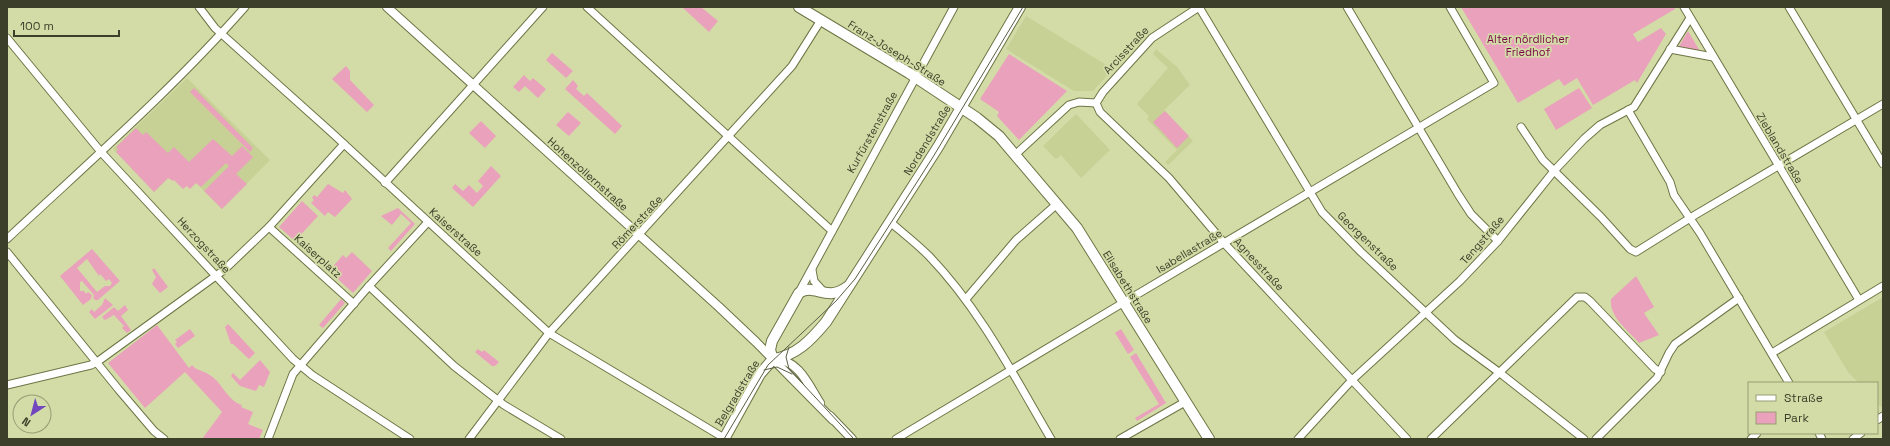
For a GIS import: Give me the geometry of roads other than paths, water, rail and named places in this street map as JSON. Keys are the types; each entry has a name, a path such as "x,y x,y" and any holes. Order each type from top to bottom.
{"main road":[{"name":"Franz-Joseph-Straße","path":"799,7 915,77 961,108 990,128 1015,155"},
{"name":"Nordendstraße","path":"794,354 815,334 831,314 961,108 1020,7"},
{"name":"Elisabethstraße","path":"1015,155 1077,228 1209,439"},
{"path":"794,354 784,358 773,359 770,350 772,341 800,292 807,289 826,293 838,293 850,284"},
{"path":"826,293 831,301 831,314"},
{"name":"Belgradstraße","path":"724,438 760,374 773,359"}],"street":[{"name":"Kaiserstraße","path":"200,7 222,34 549,333 724,438"},
{"path":"7,239 101,152 222,34 245,7"},
{"name":"Hohenzollernstraße","path":"387,7 756,342 852,439"},
{"path":"385,183 543,7"},
{"path":"587,7 832,231"},
{"name":"Kurfürstenstraße","path":"797,296 954,7"},
{"name":"Arcisstraße","path":"1096,103 1103,92 1152,38 1199,7"},
{"name":"Georgenstraße","path":"1199,7 1309,193 1322,212 1340,232 1455,340 1500,372 1584,439"},
{"path":"1347,7 1452,186 1471,214 1498,241"},
{"name":"Isabellastraße","path":"896,439 1123,302 1494,83 1450,7"},
{"name":"Zieblandstraße","path":"1684,7 1858,300"},
{"path":"1789,7 1883,164"},
{"name":"Tengstraße","path":"1298,439 1352,380 1427,314 1498,241 1554,171 1591,132 1637,103 1690,18"},
{"name":"Römerstraße","path":"469,439 549,333 796,62 821,20"},
{"name":"Herzogstraße","path":"7,38 101,152 300,366 410,439"},
{"path":"1670,49 1713,57"},
{"path":"1015,155 1069,105 1079,102 1096,103"},
{"name":"Agnesstraße","path":"1096,103 1100,112 1169,178 1224,243 1407,439"},
{"path":"1521,127 1539,156 1633,252 1642,250 1690,218 1883,104"},
{"path":"1628,110 1668,178 1674,194 1700,232 1788,382"},
{"path":"7,385 88,366 97,362 216,274 224,270 269,227 344,144"},
{"path":"966,299 1016,240 1057,204"},
{"path":"268,439 289,381 300,366 369,286 428,222"},
{"path":"890,222 928,255 966,299 1011,370 1051,439"},
{"name":"Kaiserplatz","path":"269,227 354,304"},
{"path":"7,252 159,438"},
{"path":"812,268 811,274 814,281 826,293"},
{"path":"369,286 454,366 498,401 561,439"},
{"path":"1772,353 1883,286"},
{"path":"1431,439 1572,300 1577,297 1585,297 1590,301 1655,369 1661,372"},
{"path":"1596,439 1657,378 1675,344 1739,298"},
{"path":"794,354 793,361 795,367"},
{"name":"Hohenzollernstraße","path":"773,359 786,361 795,367 833,420"},
{"path":"1120,439 1185,402"}],"tram line":[{"path":"724,439 768,365 836,301 855,279 933,157 1023,7"},
{"path":"789,347 786,357 789,369 854,439"},
{"path":"764,370 777,367 792,374"}],"park label":[{"name":"Alter nördlicher Friedhof","path":"1528,45"}]}
